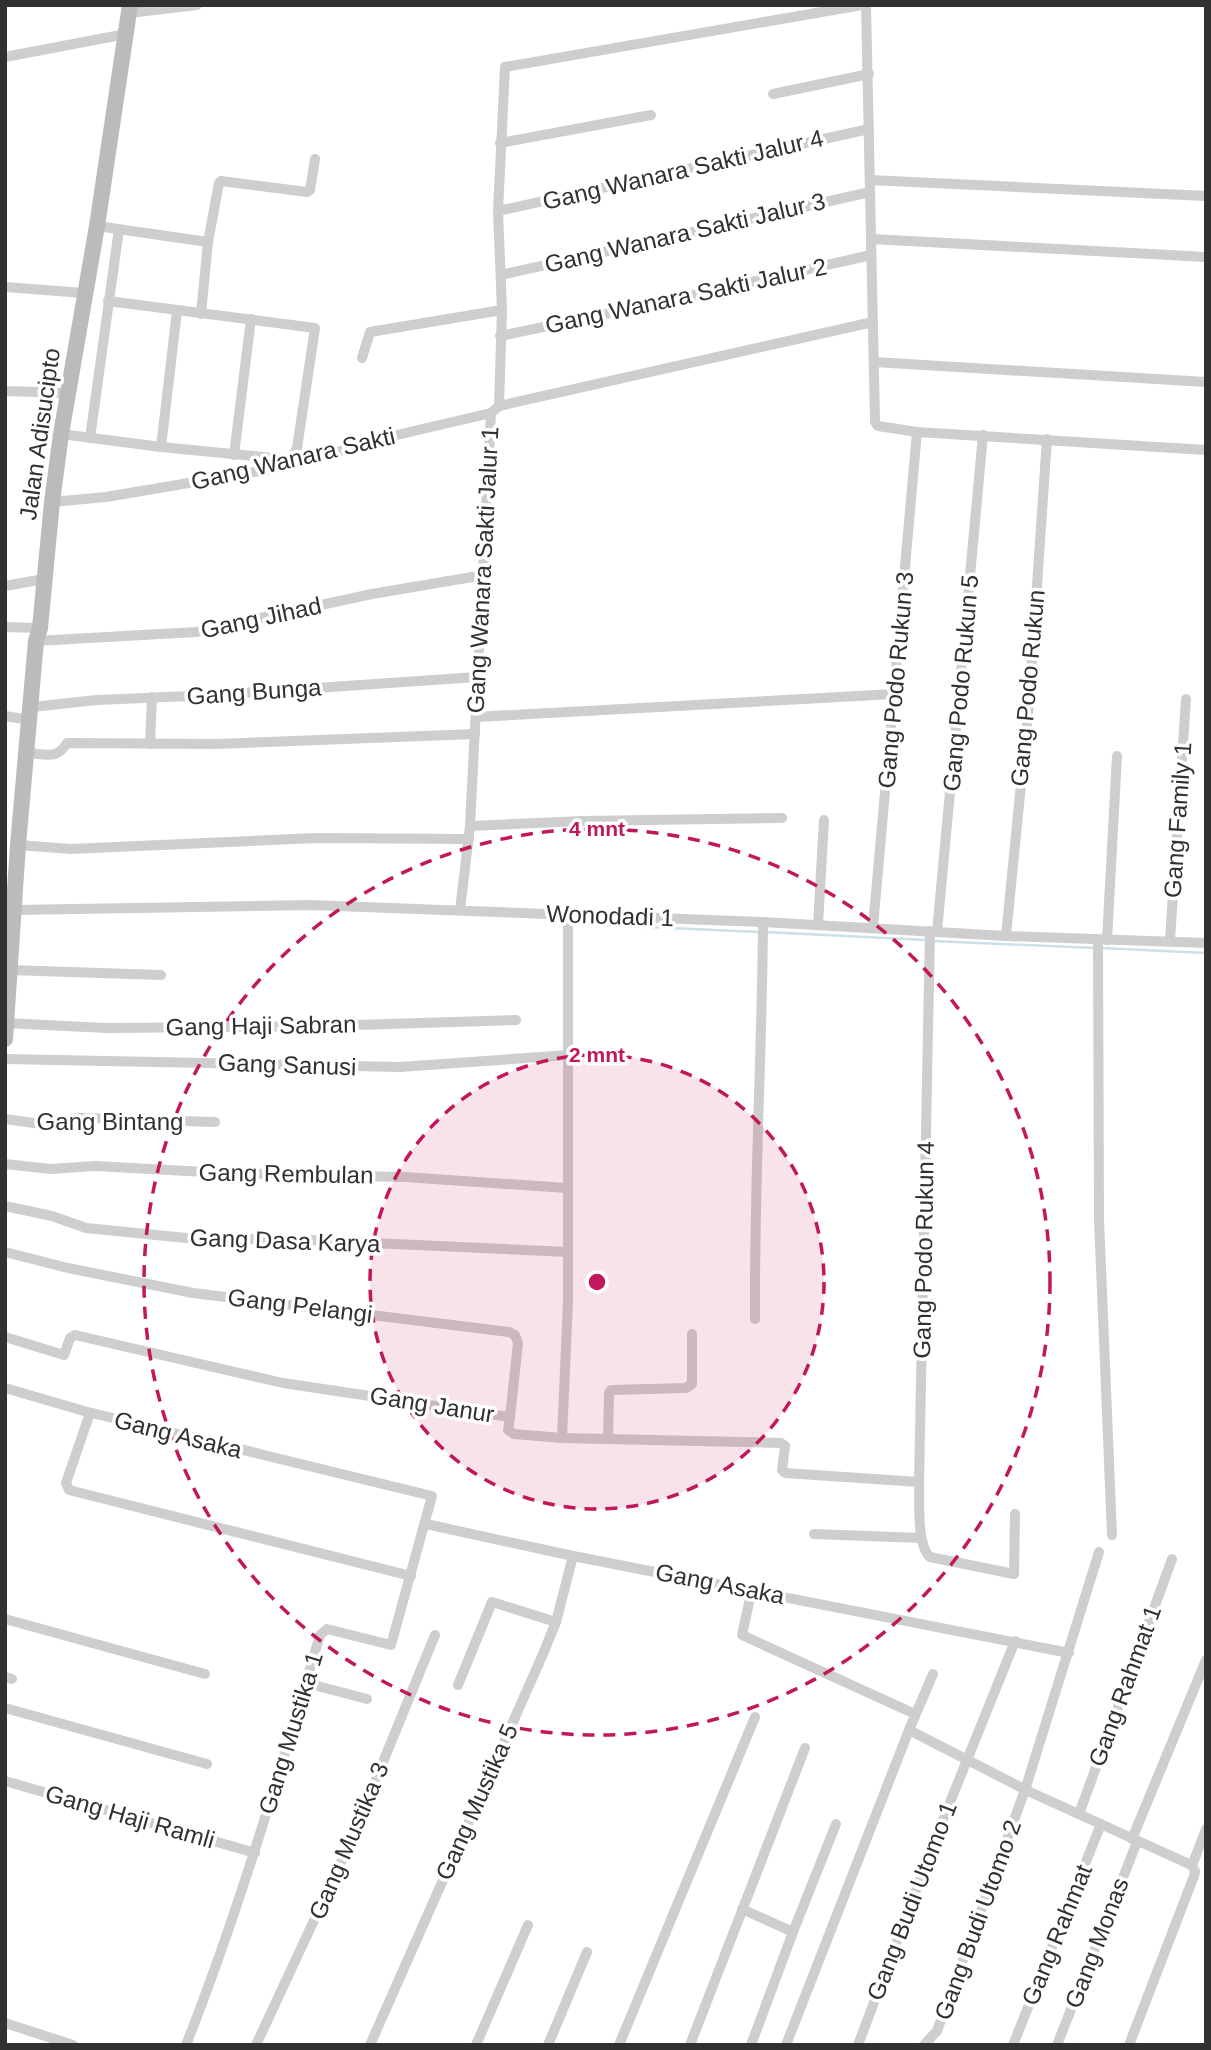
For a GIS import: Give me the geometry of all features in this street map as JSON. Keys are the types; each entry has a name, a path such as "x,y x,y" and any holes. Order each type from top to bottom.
{"main road":[{"name":"Jalan Adisucipto","path":"6,1028 11,919 51,502 66,393 97,226 129,9"}],"street":[{"path":"129,9 197,5"},
{"path":"495,410 502,310 498,211 500,143 504,71 507,66 864,5 869,74 874,362 878,426 917,432 1206,450"},
{"path":"5,57 126,34"},
{"path":"773,94 869,74"},
{"path":"500,143 651,115"},
{"name":"Gang Wanara Sakti Jalur 4","path":"498,211 869,129"},
{"path":"201,314 208,242 219,183 221,181 307,192 310,190 314,159"},
{"path":"870,180 1206,196"},
{"name":"Gang Wanara Sakti Jalur 3","path":"500,275 870,192"},
{"path":"97,226 208,242"},
{"path":"90,438 119,229"},
{"path":"872,239 1206,257"},
{"name":"Gang Wanara Sakti Jalur 2","path":"500,336 872,255"},
{"path":"5,287 84,293"},
{"path":"61,434 234,455 289,459 295,453 316,329 108,301"},
{"path":"362,358 370,332 502,310"},
{"path":"161,447 177,311"},
{"path":"234,455 251,319"},
{"name":"Gang Wanara Sakti Jalur 1","path":"460,910 470,826 495,410 873,322"},
{"path":"874,362 1206,383"},
{"path":"5,391 66,393"},
{"name":"Gang Wanara Sakti","path":"51,502 106,497 289,466 495,410"},
{"name":"Gang Podo Rukun 3","path":"873,927 917,432"},
{"name":"Gang Podo Rukun 5","path":"932,932 983,435"},
{"name":"Gang Podo Rukun","path":"1006,936 1029,703 1047,439"},
{"name":"Gang Jihad","path":"5,627 38,634 196,632 372,594 484,575"},
{"path":"5,586 44,579"},
{"name":"Gang Bunga","path":"5,716 152,697 477,677"},
{"path":"476,717 894,694"},
{"path":"150,744 152,697"},
{"name":"Gang Family 1","path":"1170,940 1186,699"},
{"path":"28,753 54,755 61,752 67,743 216,744 475,734"},
{"path":"1112,1535 1099,1219 1098,969 1117,756"},
{"path":"470,826 570,821 782,818"},
{"path":"818,925 824,820"},
{"path":"18,845 71,849 317,838 469,839"},
{"name":"Wonodadi 1","path":"11,919 310,905 763,922 1006,936 1206,943"},
{"path":"562,1438 568,1252 568,915"},
{"path":"755,1319 754,1216 760,1111 763,922"},
{"name":"Gang Podo Rukun 4","path":"921,1538 919,1482 929,961 932,932"},
{"path":"10,970 161,975"},
{"name":"Gang Haji Sabran","path":"6,1028 324,1026 516,1020"},
{"name":"Gang Sanusi","path":"5,1059 400,1067 568,1055"},
{"name":"Gang Bintang","path":"5,1119 48,1125 74,1118 215,1122"},
{"name":"Gang Rembulan","path":"5,1164 51,1169 95,1166 224,1173 405,1177 566,1188"},
{"name":"Gang Dasa Karya","path":"5,1206 52,1216 86,1227 186,1238 307,1240 568,1252"},
{"name":"Gang Pelangi","path":"5,1252 68,1268 193,1293 509,1332 515,1335 518,1343 510,1417"},
{"path":"608,1438 611,1390 686,1388 692,1384 692,1334"},
{"name":"Gang Janur","path":"5,1337 64,1355 70,1338 75,1335 283,1382 510,1417 508,1430 514,1434 562,1438 781,1443 785,1446 782,1470 785,1473 919,1482"},
{"name":"Gang Asaka","path":"5,1388 90,1413 428,1494 432,1499"},
{"path":"90,1413 66,1483 69,1490 411,1576"},
{"name":"Gang Mustika 1","path":"186,2045 216,1970 255,1853 320,1634 327,1629 391,1645 432,1499"},
{"path":"814,1534 921,1538 925,1553 930,1557 1013,1575 1015,1514"},
{"name":"Gang Asaka","path":"426,1524 573,1556 1069,1653"},
{"name":"Gang Budi Utomo 2","path":"924,2045 937,2031 1026,1790 1099,1552"},
{"name":"Gang Mustika 5","path":"370,2045 556,1622 573,1556"},
{"name":"Gang Rahmat 1","path":"1079,1814 1172,1559"},
{"path":"752,1589 742,1635 915,1714"},
{"path":"458,1685 492,1602 556,1622"},
{"path":"5,1619 205,1674"},
{"name":"Gang Mustika 3","path":"256,2045 344,1856 435,1635"},
{"name":"Gang Budi Utomo 1","path":"858,2045 936,1836 1015,1641"},
{"name":"Gang Monas","path":"1057,2045 1206,1660"},
{"path":"786,2045 933,1674"},
{"path":"306,1683 367,1699"},
{"path":"5,1708 207,1764"},
{"path":"619,2045 755,1717"},
{"path":"909,1730 1026,1790 1134,1841 1191,1864 1195,1871 1194,1876 1129,2045"},
{"path":"690,2045 805,1748"},
{"name":"Gang Haji Ramli","path":"5,1781 255,1853"},
{"path":"751,2045 836,1824"},
{"name":"Gang Rahmat","path":"1013,2045 1101,1825"},
{"path":"1191,1864 1206,1829"},
{"path":"742,1909 793,1932"},
{"path":"476,2045 528,1925"},
{"path":"548,2045 587,1952"},
{"path":"5,2023 73,2045"}],"waterway":[{"path":"580,924 759,932"},
{"path":"765,932 926,940"},
{"path":"933,941 1094,948"},
{"path":"1101,948 1206,953"}]}
